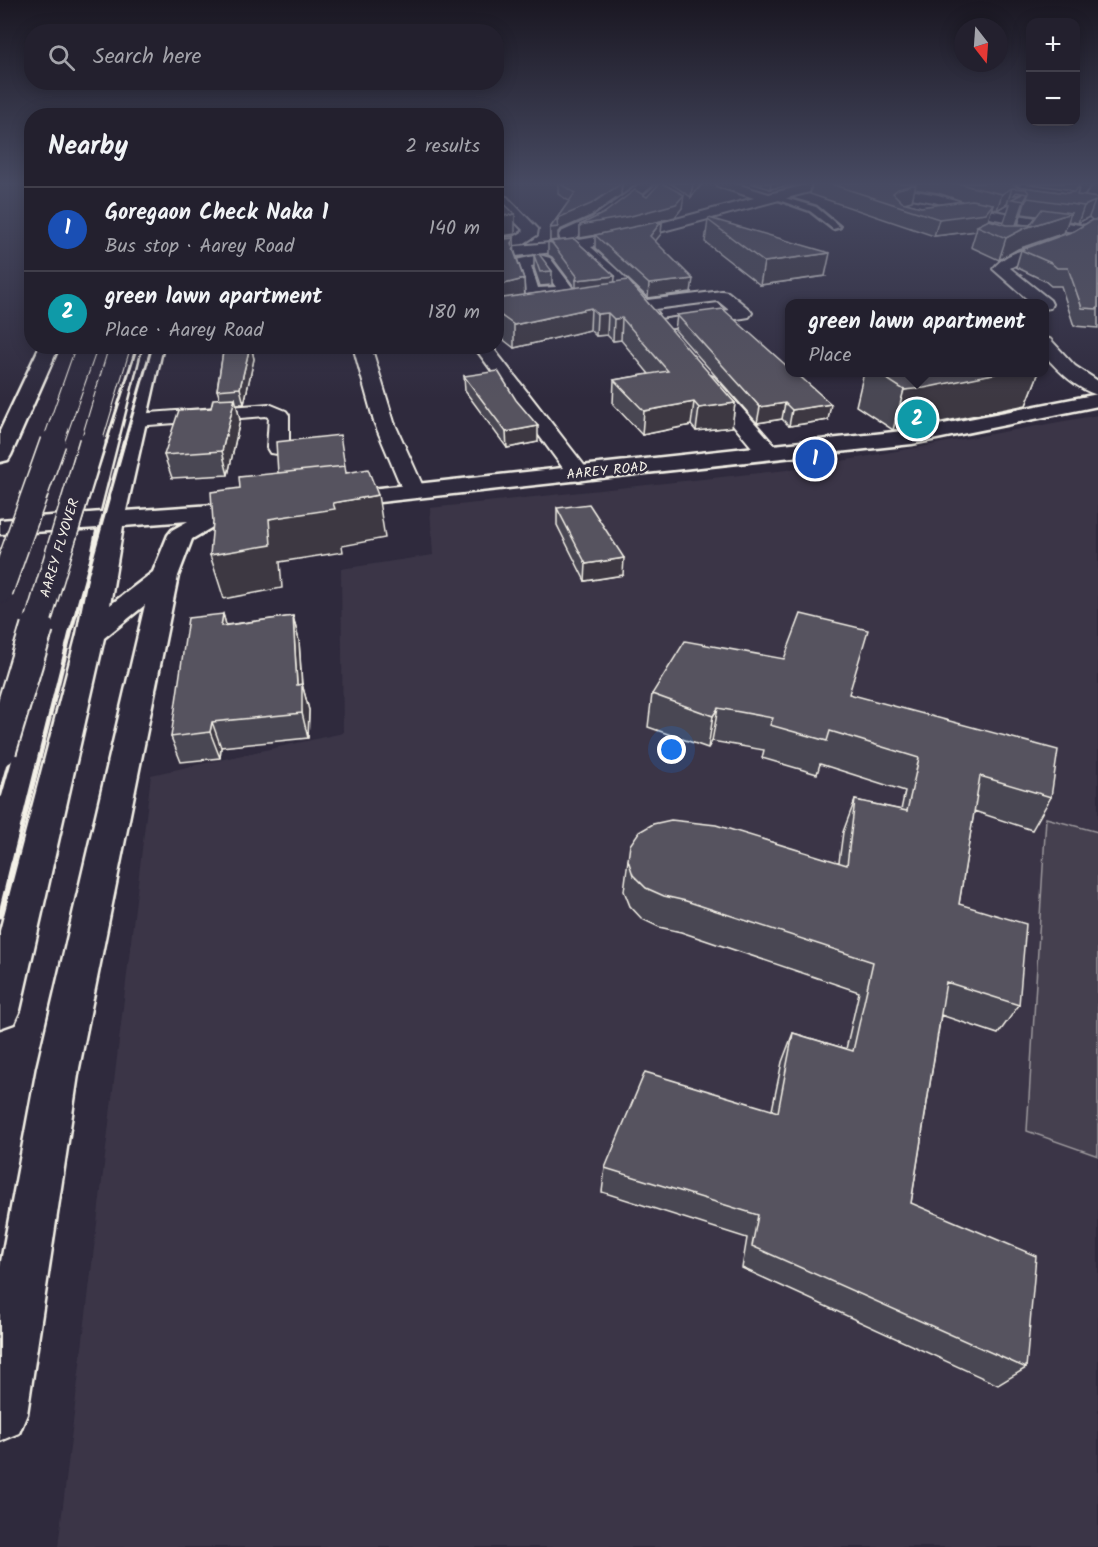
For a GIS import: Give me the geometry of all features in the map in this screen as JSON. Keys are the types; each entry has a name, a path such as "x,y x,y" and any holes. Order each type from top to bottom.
{"main road":[{"path":"0,455 46,354"},
{"path":"0,591 84,354"},
{"name":"AAREY FLYOVER","path":"0,750 118,354"},
{"path":"0,1010 91,634 112,520 152,354"},
{"name":"AAREY ROAD","path":"307,503 912,437 1098,400"},
{"path":"0,527 224,513 283,506"},
{"path":"0,1414 58,1068 165,576 181,535 224,513"},
{"path":"91,634 165,576"}],"street":[{"path":"526,255 522,263 530,293 570,298"},
{"path":"536,255 545,261 567,290 570,298"},
{"path":"590,255 665,324 674,343"},
{"path":"1029,255 1004,264 1001,269 1038,299"},
{"path":"610,297 642,302 722,296 743,313 665,324"},
{"path":"517,309 570,298"},
{"path":"1049,349 1068,370 1098,389"},
{"path":"368,354 384,422 414,491"},
{"path":"489,354 579,474"},
{"path":"698,371 768,452"},
{"path":"136,420 269,410 279,415 278,447"}],"shaded area":[{"path":"1098,415 1098,1547 58,1547 151,775 343,733 341,569 433,555 430,508 797,469"},
{"path":"1046,818 1098,832 1098,1156 1027,1131"}],"building":[{"path":"504,255 515,255 524,279 504,284"},
{"path":"534,255 540,255 552,271 540,272"},
{"path":"561,255 592,255 615,276 576,280 577,276"},
{"path":"617,255 669,255 693,279 649,284"},
{"path":"755,255 814,255 764,262"},
{"path":"1033,255 1098,255 1098,309 1082,308 1068,268 1057,268"},
{"path":"628,280 735,403 699,408 694,402 644,411 614,380 668,371 622,318 614,319 608,313 597,314 591,308 514,325 504,318 504,298"},
{"path":"723,309 785,364 785,377 801,377 831,404 792,410 785,403 760,407 677,315"},
{"path":"223,354 248,354 240,388 217,390"},
{"path":"498,371 516,400 538,426 506,432 464,376"},
{"path":"884,377 978,377 924,388 904,390"},
{"path":"235,398 222,451 164,455 179,410 211,408 213,399"},
{"path":"340,435 345,466 278,473 276,442"},
{"path":"345,466 346,473 368,469 378,495 333,503 335,509 269,519 271,545 210,555 213,522 211,492 240,488 239,477"},
{"path":"589,504 624,558 586,564 557,508"},
{"path":"223,614 221,626 293,616 297,685 302,684 302,713 212,722 210,732 171,737 188,618"},
{"path":"801,614 868,630 849,694 1058,750 1051,797 980,776 959,904 1026,924 1019,1005 946,982 911,1203 1036,1256 1026,1368 752,1246 758,1215 605,1168 645,1072 778,1112 793,1033 853,1051 873,962 686,901 664,896 646,888 633,875 628,860 630,845 639,832 653,824 671,820 716,825 847,865 855,800 907,811 919,758 830,731 827,741 770,725 773,718 718,708 713,716 652,694 685,641 784,659"}],"railway":[{"path":"106,443 134,354"},
{"path":"124,443 150,354"},
{"path":"47,628 106,442"},
{"path":"72,628 124,442"},
{"path":"0,795 47,627"},
{"path":"13,864 72,627"},
{"path":"0,916 13,863"}],"place":[{"name":"green lawn apartment","path":"917,419"},
{"name":"Goregaon Check Naka 1","path":"815,459"}]}
